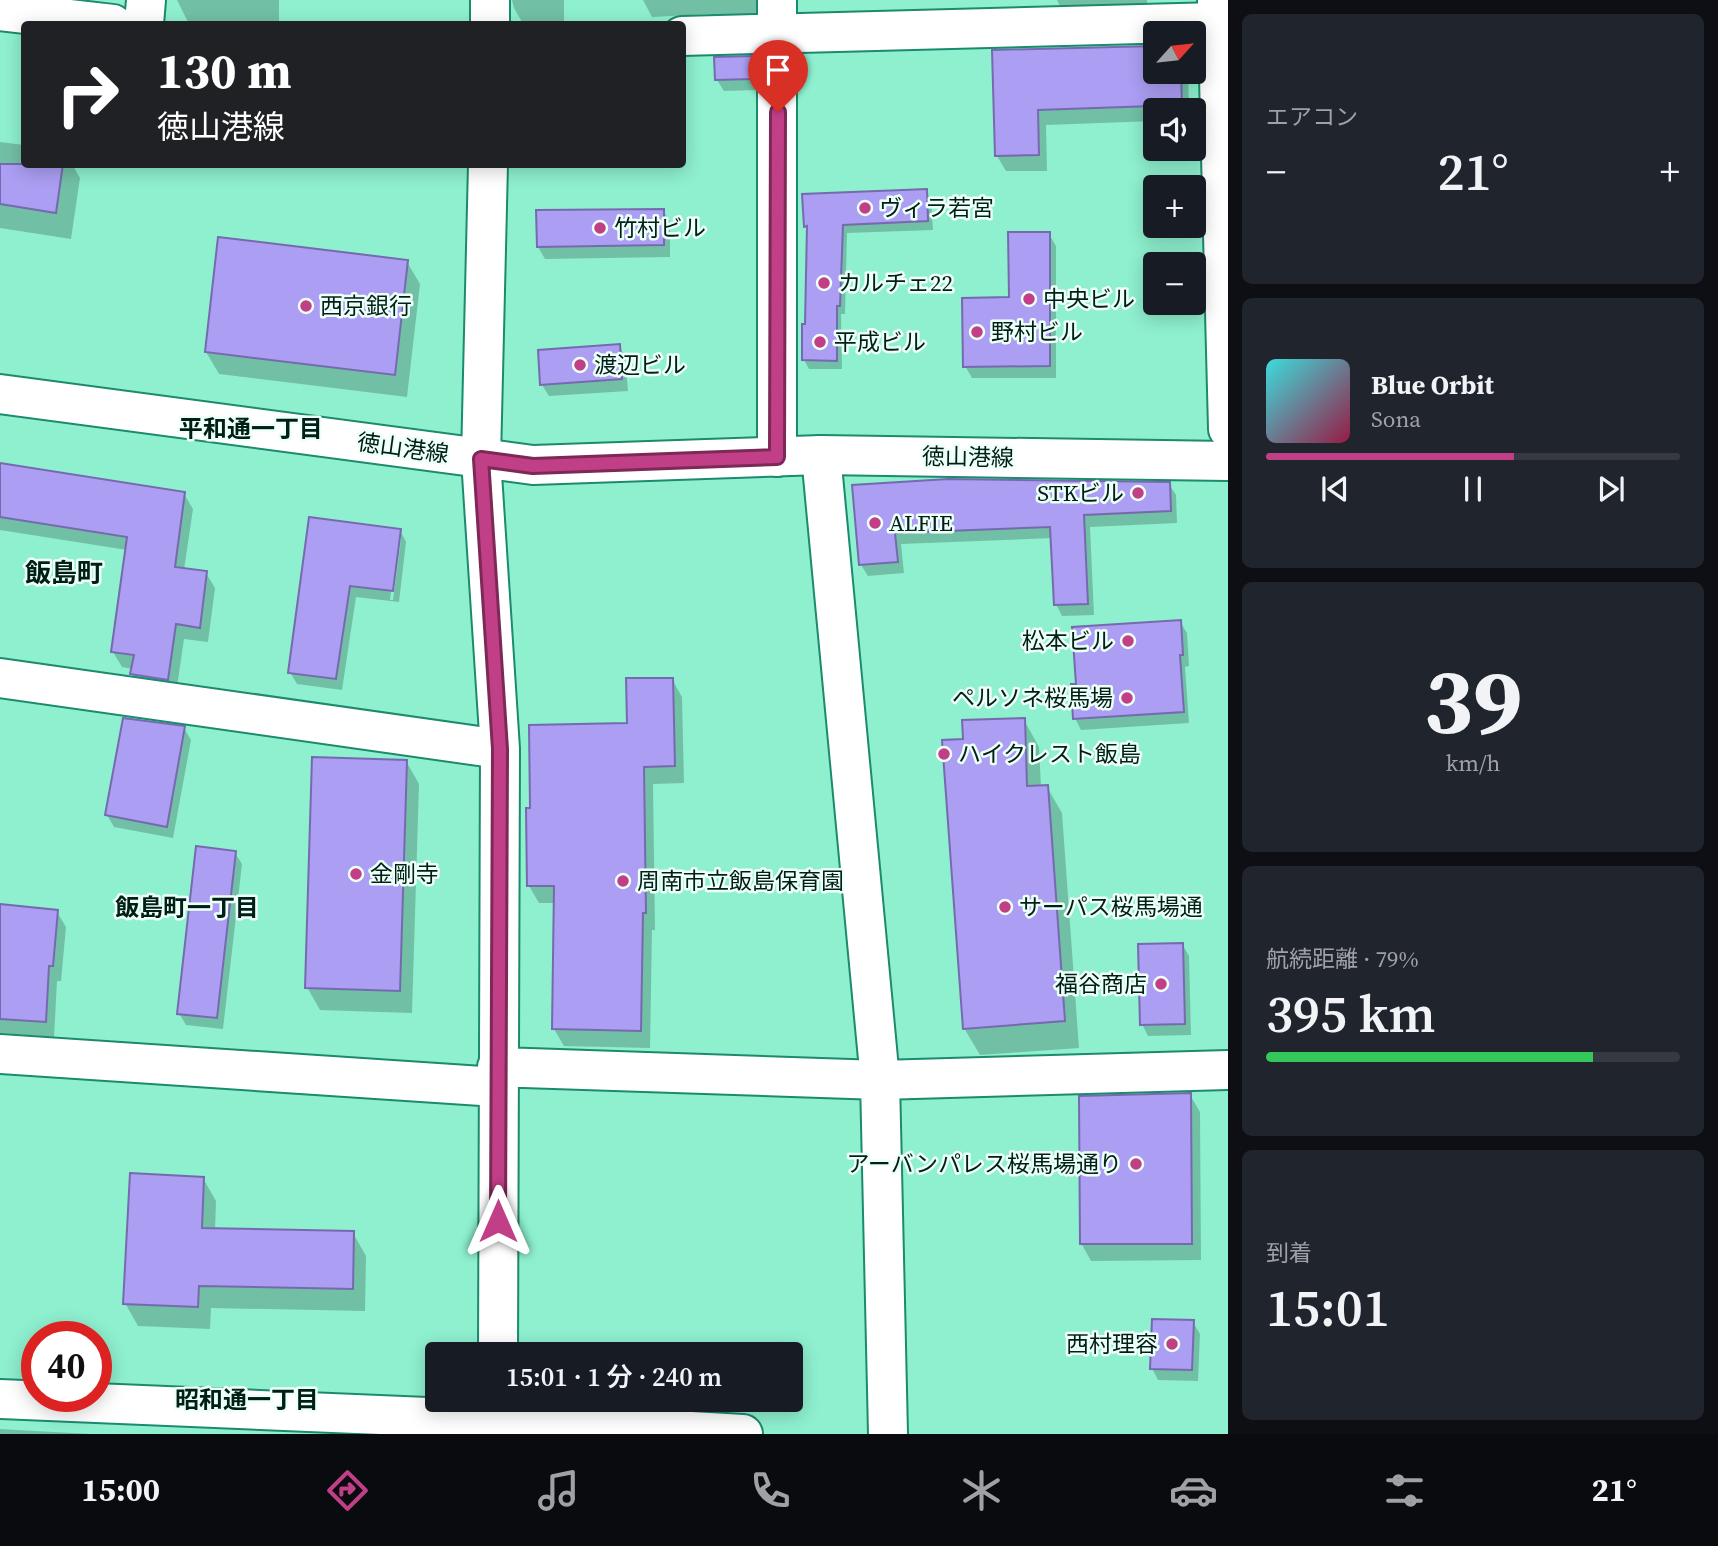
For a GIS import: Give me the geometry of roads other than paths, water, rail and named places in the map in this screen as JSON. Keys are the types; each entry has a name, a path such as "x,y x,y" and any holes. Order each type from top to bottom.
{"street":[{"path":"144,21 146,0"},
{"path":"490,0 490,21"},
{"path":"0,11 87,21"},
{"path":"686,35 778,16 1218,11 1228,429"},
{"path":"777,457 778,16"},
{"path":"488,168 481,459 500,749 498,1342"},
{"name":"徳山港線","path":"0,394 533,466 821,455 1228,461"},
{"path":"821,455 880,1080 888,1434"},
{"path":"0,678 500,749"},
{"path":"0,1054 497,1077 880,1080 1228,1070"},
{"path":"0,1399 261,1422 459,1412"},
{"path":"519,1412 743,1434"}],"place":[{"name":"ヴィラ若宮","path":"865,208"},
{"name":"竹村ビル","path":"600,228"},
{"name":"カルチェ22","path":"824,283"},
{"name":"中央ビル","path":"1029,299"},
{"name":"西京銀行","path":"306,306"},
{"name":"野村ビル","path":"977,332"},
{"name":"平成ビル","path":"820,342"},
{"name":"渡辺ビル","path":"580,365"},
{"name":"STKビル","path":"1138,493"},
{"name":"ALFIE","path":"875,523"},
{"name":"松本ビル","path":"1128,641"},
{"name":"ペルソネ桜馬場","path":"1127,698"},
{"name":"ハイクレスト飯島","path":"944,754"},
{"name":"金剛寺","path":"356,874"},
{"name":"周南市立飯島保育園","path":"623,881"},
{"name":"サーパス桜馬場通","path":"1005,907"},
{"name":"福谷商店","path":"1161,984"},
{"name":"アーバンパレス桜馬場通り","path":"1136,1164"},
{"name":"西村理容","path":"1172,1344"}],"district":[{"name":"平和通一丁目","path":"251,428"},
{"name":"飯島町","path":"64,573"},
{"name":"飯島町一丁目","path":"187,907"},
{"name":"昭和通一丁目","path":"247,1399"}]}
